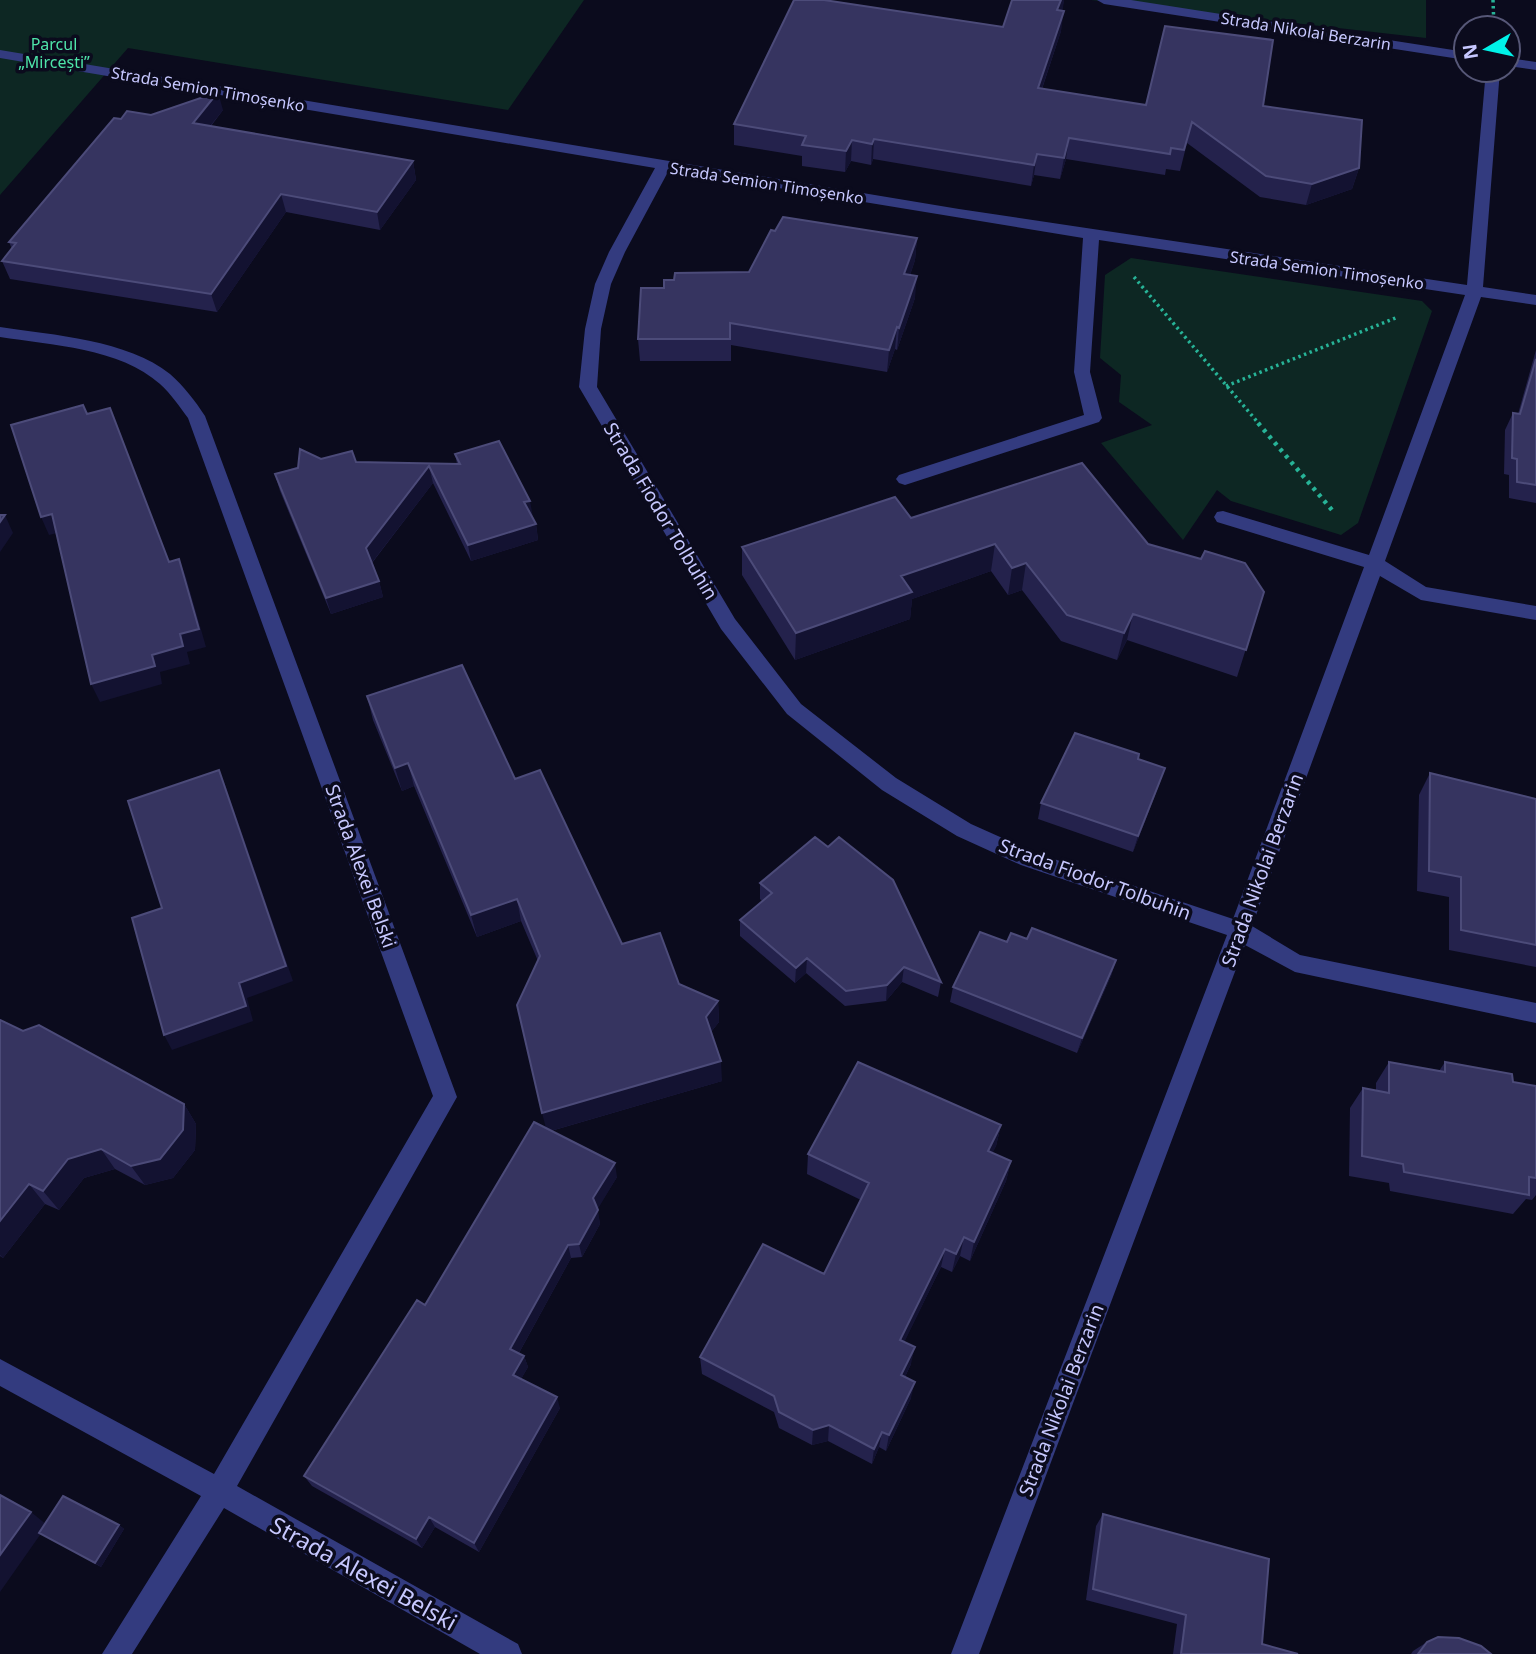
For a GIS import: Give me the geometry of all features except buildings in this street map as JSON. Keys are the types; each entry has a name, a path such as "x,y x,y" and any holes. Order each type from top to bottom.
{"street":[{"name":"Strada Nikolai Berzarin","path":"1104,0 1452,53"},
{"name":"Strada Semion Timoșenko","path":"0,54 663,167 1091,235 1536,300"},
{"name":"Strada Nikolai Berzarin","path":"965,1654 1240,930 1475,291 1492,84"},
{"name":"Strada Fiodor Tolbuhin","path":"663,167 603,284 593,330 588,387 736,635 793,709 889,784 964,830 1029,859 1240,930 1295,963 1536,1013"},
{"path":"905,479 1093,418 1082,372 1091,235"},
{"name":"Strada Alexei Belski","path":"0,332 66,343 127,359 164,377 196,416 445,1097 219,1491 116,1654"},
{"path":"1223,517 1375,564 1421,593 1536,613"},
{"name":"Strada Alexei Belski","path":"0,1373 219,1491 508,1654"}],"path":[{"path":"1091,235 1129,272 1333,511"},
{"path":"1226,386 1401,316"}],"green space":[{"name":"Parcul „Mircești”","path":"0,0 584,0 508,110 128,48 0,195"},
{"path":"1091,0 1426,0 1426,38"},
{"path":"1131,258 1422,301 1432,311 1358,523 1341,535 1231,501 1217,490 1183,540 1101,443 1152,425 1119,402 1121,375 1100,358 1105,275"}]}
